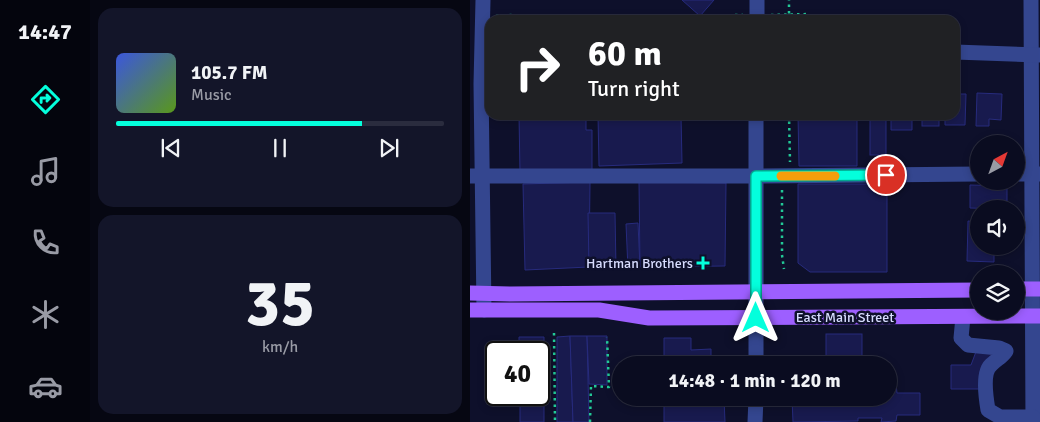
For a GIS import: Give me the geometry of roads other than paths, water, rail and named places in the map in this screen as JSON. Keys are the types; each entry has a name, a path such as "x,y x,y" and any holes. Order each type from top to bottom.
{"main road":[{"name":"East Main Street","path":"477,293 970,290"},
{"name":"East Main Street","path":"477,310 599,310 649,318 1036,316"}],"street":[{"path":"477,310 477,176 483,0"},
{"path":"757,0 757,15"},
{"path":"963,317 961,338 968,345 999,348 1006,351 1001,358 990,364 986,372 988,410 1000,418 1033,420 1036,316 1036,55 1031,0"},
{"path":"960,52 1036,55"},
{"path":"756,120 756,356"},
{"path":"477,176 970,174"},
{"path":"755,422 756,406"}],"place":[{"name":"Hartman Brothers","path":"703,263"}]}
